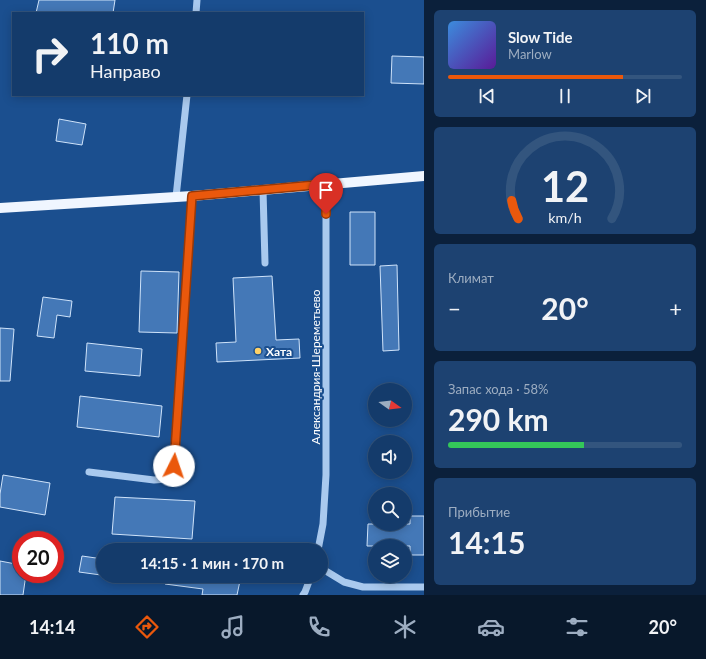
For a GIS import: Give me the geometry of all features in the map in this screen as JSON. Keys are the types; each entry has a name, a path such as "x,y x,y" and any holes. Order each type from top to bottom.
{"main road":[{"path":"0,208 192,196 424,176"}],"street":[{"path":"196,12 197,0"},
{"path":"176,197 187,96"},
{"name":"Александрия-Шереметьево","path":"319,543 323,524 326,475 326,184"},
{"path":"263,190 265,263"},
{"path":"89,472 154,480 166,479 174,466 192,196"},
{"path":"328,572 344,582 363,587 424,587"},
{"path":"303,595 308,583"},
{"path":"378,595 379,587"}],"building":[{"path":"39,0 115,0 113,12 36,12"},
{"path":"392,56 424,57 424,84 391,83"},
{"path":"59,119 86,124 82,145 56,141"},
{"path":"350,212 375,212 375,265 350,265"},
{"path":"397,265 399,350 383,351 380,266"},
{"path":"141,271 179,272 177,333 139,332"},
{"path":"272,276 276,340 299,339 300,358 217,362 216,343 236,342 233,278"},
{"path":"43,297 72,301 70,317 57,315 54,338 37,336"},
{"path":"0,328 14,329 10,381 0,381"},
{"path":"87,343 142,349 140,376 85,371"},
{"path":"80,396 162,406 159,437 77,427"},
{"path":"3,475 50,483 45,515 0,507 0,494"},
{"path":"115,497 195,501 192,539 112,534"},
{"path":"412,516 424,516 424,555 412,555 412,539 368,539 367,546 368,524 368,531 412,531"},
{"path":"82,556 96,558 96,574 79,572"},
{"path":"0,561 12,563 12,583 25,583 23,595 0,595"},
{"path":"240,583 237,595 202,595 203,589 165,584"}],"place":[{"name":"Хата","path":"258,351"}],"route":[{"path":"174,466 192,196 326,184 326,214"}]}
